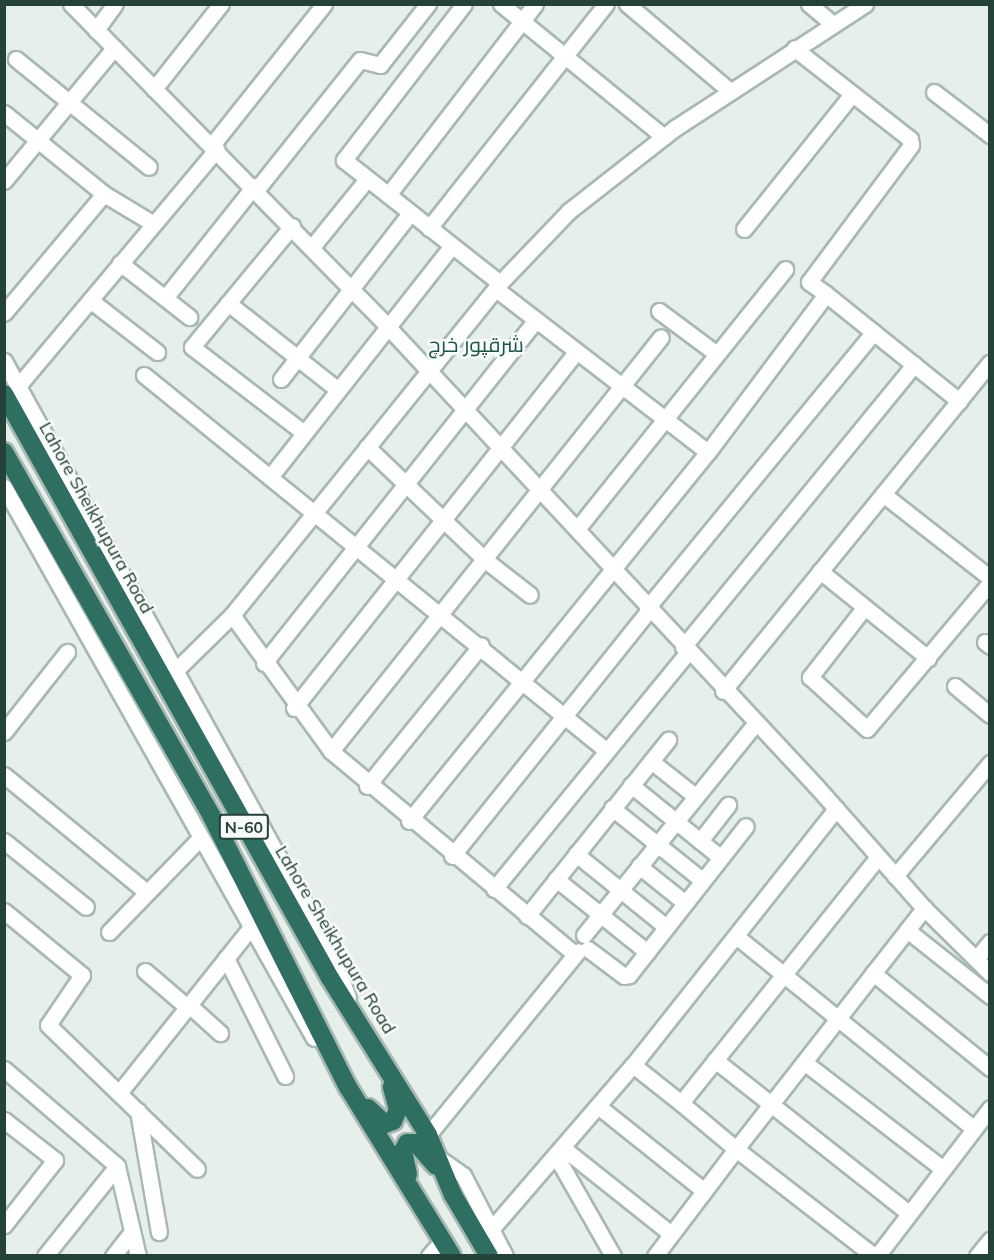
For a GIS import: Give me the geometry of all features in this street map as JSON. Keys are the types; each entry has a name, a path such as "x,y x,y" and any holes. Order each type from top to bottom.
{"highway":[{"name":"Lahore Sheikhupura Road","path":"11,390 357,1021 428,1135 440,1159 446,1178 489,1256"},
{"name":"N-60","path":"4,452 212,817 348,1087 448,1248"},
{"path":"348,1087 378,1119 393,1122 398,1106 384,1063"},
{"path":"414,1193 403,1151 407,1143 416,1143 446,1178"}],"street":[{"path":"71,4 255,188 388,327 465,413 614,566 685,650 836,809 924,908 990,973"},
{"path":"96,30 115,4"},
{"path":"154,89 221,4"},
{"path":"11,390 90,300 214,147 324,4"},
{"path":"165,298 360,60 380,65 428,4"},
{"path":"464,4 344,160 452,246 536,320 708,452"},
{"path":"501,4 664,137"},
{"path":"388,195 535,4"},
{"path":"429,228 606,4"},
{"path":"627,4 730,91"},
{"path":"810,4 833,24"},
{"path":"175,672 232,615 498,286 569,211 664,137 794,48 865,4"},
{"path":"4,181 114,48"},
{"path":"794,48 912,141 809,282 959,401"},
{"path":"16,59 149,167"},
{"path":"934,92 990,135"},
{"path":"744,229 852,94"},
{"path":"4,113 104,194 152,223"},
{"path":"312,247 367,179"},
{"path":"4,313 104,194"},
{"path":"281,379 410,213"},
{"path":"292,226 192,347 304,433"},
{"path":"270,477 452,246"},
{"path":"120,263 189,317"},
{"path":"577,529 785,269"},
{"path":"409,821 708,452 826,294"},
{"path":"90,300 157,352"},
{"path":"228,303 338,390"},
{"path":"659,311 717,354"},
{"path":"264,663 465,413 536,320"},
{"path":"452,856 648,609 874,332"},
{"path":"331,751 661,337"},
{"path":"294,708 576,352"},
{"path":"4,361 11,390 175,672 327,945 357,1021"},
{"path":"723,691 959,401 984,380 990,363"},
{"path":"494,889 607,751 685,650 914,365"},
{"path":"144,375 481,645 607,751"},
{"path":"367,447 443,522 484,559 530,595"},
{"path":"883,494 990,578"},
{"path":"7,499 251,927 348,1087"},
{"path":"820,572 928,658"},
{"path":"864,608 810,677 864,728 873,727 990,583"},
{"path":"232,615 294,708 331,751 367,786 527,916 627,976 746,826"},
{"path":"367,786 481,645"},
{"path":"7,722 67,652"},
{"path":"956,686 990,715"},
{"path":"428,1135 581,947 600,915 754,725"},
{"path":"527,916 668,740"},
{"path":"651,761 695,796"},
{"path":"895,876 990,763"},
{"path":"4,775 144,891"},
{"path":"631,785 720,858"},
{"path":"700,841 728,805"},
{"path":"612,808 702,880"},
{"path":"494,1227 633,1065 836,809"},
{"path":"109,932 144,891 200,838"},
{"path":"4,841 86,907"},
{"path":"576,854 666,927"},
{"path":"681,1102 878,857"},
{"path":"639,866 685,903"},
{"path":"556,879 647,952"},
{"path":"655,1256 924,908"},
{"path":"4,911 82,975 48,1025 197,1169"},
{"path":"119,1093 251,927"},
{"path":"907,930 990,996"},
{"path":"736,936 974,1129"},
{"path":"976,959 990,942"},
{"path":"226,958 285,1076"},
{"path":"145,971 220,1033"},
{"path":"873,973 990,1068"},
{"path":"715,1060 909,1214"},
{"path":"804,1062 943,1169"},
{"path":"633,1065 736,1149 876,1256 990,1108"},
{"path":"4,1069 117,1166 138,1256"},
{"path":"598,1106 704,1191"},
{"path":"138,1111 159,1232"},
{"path":"4,1120 55,1160 4,1225"},
{"path":"560,1152 671,1234"},
{"path":"560,1152 613,1256"},
{"path":"440,1159 463,1174 494,1227 505,1256"},
{"path":"45,1256 117,1166"},
{"path":"113,1256 132,1232"},
{"path":"977,1256 990,1240"},
{"path":"429,1256 448,1248"}],"district":[{"name":"شرقپور خرچ","path":"476,344"}]}
